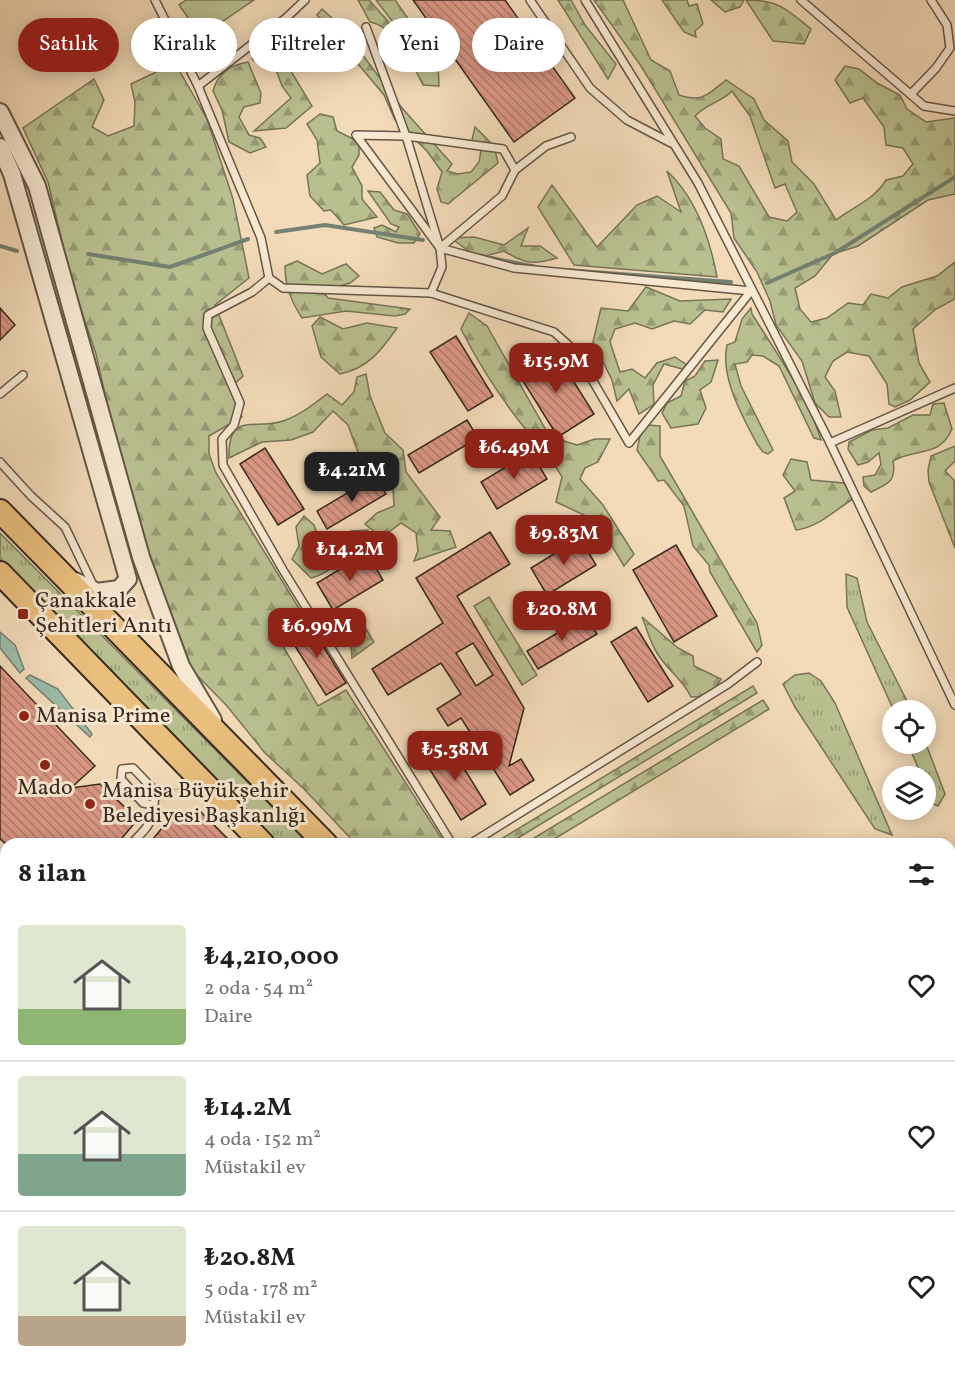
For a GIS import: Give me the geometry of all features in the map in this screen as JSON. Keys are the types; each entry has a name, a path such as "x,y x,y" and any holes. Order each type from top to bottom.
{"highway":[{"path":"3,513 122,633 232,751 320,838"},
{"path":"0,573 257,838"}],"street":[{"path":"0,112 37,186 141,557 181,666 232,751"},
{"path":"0,147 12,174 128,579 120,590 97,592 63,574"}],"lane":[{"path":"155,0 198,86 261,238 269,278 283,288 431,293 554,332 576,352 629,442 751,291"},
{"path":"198,86 286,18 305,0"},
{"path":"530,0 590,87 627,120 673,144"},
{"path":"585,0 698,183 830,443 955,705"},
{"path":"801,0 924,106 955,111"},
{"path":"911,94 936,68 950,48 947,25 931,0"},
{"path":"366,27 406,136 440,248 442,267 431,293"},
{"path":"515,170 503,149 406,136 356,135 440,248 514,268 751,291"},
{"path":"440,248 502,196 515,170 546,146 571,137"},
{"path":"269,278 252,292 208,315 207,328 240,403 234,425 222,439 223,465 289,580 448,838"},
{"path":"0,394 23,375"},
{"path":"830,443 955,388"},
{"path":"0,462 31,496 65,527 97,592 122,633"},
{"path":"480,838 728,684 757,662"},
{"path":"137,838 152,823 154,805 155,791 133,768 122,769 121,779 143,803 154,805"}],"path":[{"path":"155,791 185,789"}],"green space":[{"path":"186,0 254,0 228,18 188,18 179,5"},
{"path":"358,0 369,0 385,18 378,18 378,25 370,22"},
{"path":"376,0 395,0 407,18 390,18"},
{"path":"558,0 571,0 585,25 616,64 608,79"},
{"path":"594,0 623,0 651,60 670,71 679,95 694,98 705,96 726,80 754,99 764,120 788,141 792,162 814,184 836,220 870,198 886,180 903,176 913,164 903,148 886,145 884,127 863,98 850,103 835,80 845,66 859,69 877,83 900,95 907,109 926,122 955,118 955,194 928,200 858,246 833,254 815,276 795,288 800,309 811,322 827,318 848,303 863,305 871,294 888,298 902,287 937,276 955,262 955,299 936,309 913,329 919,363 930,382 910,400 895,407 889,404 887,384 869,356 847,352 833,361 825,377 835,391 841,417 829,417 815,403 802,361 776,325 770,301 757,272 734,238 731,213 641,66","holes":["732,91 750,116 775,188 785,184 797,212 787,221 769,217 739,166 723,159 721,139 705,128 695,116"]},
{"path":"662,0 687,0 689,6 697,4 703,24 695,31 696,37 684,32"},
{"path":"711,0 744,0 740,7 725,12"},
{"path":"746,0 775,4 795,16 811,29 804,44 773,41"},
{"path":"322,9 332,18 320,18 317,15"},
{"path":"366,59 402,108 452,164 447,171 458,174 471,172 479,162 481,150 472,140 475,127 494,146 498,163 448,204 441,202 437,189 442,172 427,151 395,120 384,95 365,72"},
{"path":"248,62 249,72 252,72 261,93 260,103 244,107 239,117 249,135 260,138 266,147 250,153 229,142 222,110 213,91 218,79 225,72 237,72 237,65"},
{"path":"156,72 180,72 207,119 233,199 249,278 215,305 243,376 230,388 242,417 209,436 209,454 216,473 300,610 273,629 318,706 346,690 441,838 350,838 304,789 265,753 227,706 192,670 151,560 113,430 96,354 71,280 48,182 23,128 94,79 104,100 92,127 108,136 134,126 135,102 131,84"},
{"path":"277,72 291,72 312,106 286,128 254,131 291,98 282,86"},
{"path":"416,72 438,72 439,86 423,85"},
{"path":"320,114 333,117 337,131 359,142 359,155 352,167 362,186 362,199 377,217 344,225 331,210 324,211 310,196 307,175 320,163 317,140 307,124"},
{"path":"667,171 686,193 700,220 717,277 574,265 538,207 552,185 597,247 637,205 657,196 681,212"},
{"path":"368,191 380,192 394,210 407,214 420,234 414,243 398,243 377,237 374,228 382,225 396,232 399,227 391,224"},
{"path":"528,228 521,246 540,246 557,258 542,262 529,262 504,251 478,258 451,238 474,237 504,245"},
{"path":"297,261 322,274 346,264 359,276 350,283 322,291 328,298 410,309 405,314 395,316 346,311 302,318 289,293 285,273 285,266"},
{"path":"646,287 680,301 731,299 723,312 705,310 690,324 674,321 652,329 635,323 615,329 610,342 620,372 632,369 645,378 657,363 675,357 687,365 682,369 664,364 653,385 654,404 639,414 629,389 617,401 612,380 593,342 601,308 628,311"},
{"path":"751,308 752,314 800,391 821,440 814,438 779,366 763,356 752,355 747,362 735,364 741,386 773,450 768,454 763,452 751,433 729,383 726,357 727,345 735,342 742,319"},
{"path":"469,313 487,326 550,437 577,445 595,439 610,439 598,462 585,468 580,479 603,505 634,554 624,566 597,521 556,502 562,477 508,406 473,352 461,329"},
{"path":"320,317 343,329 367,323 397,328 366,363 340,374 321,357 312,326"},
{"path":"718,360 711,382 700,390 706,408 698,424 671,428 662,413 667,403 681,396 685,381 695,376 705,361"},
{"path":"366,374 370,396 385,433 403,450 406,472 440,517 431,530 450,531 456,547 414,561 418,551 416,533 401,523 389,532 376,533 365,524 377,513 394,506 393,488 358,452 348,425 333,411 313,432 291,440 262,442 229,458 233,433 238,428 244,425 289,419 327,394 342,405 354,392 357,377"},
{"path":"944,403 952,429 941,445 893,461 894,473 890,481 882,487 871,492 864,486 863,477 875,475 881,464 879,453 868,462 858,465 848,449 849,442 872,430 888,428 913,415 930,415 933,404"},
{"path":"648,425 660,426 660,456 757,623 762,645 757,652 710,572 709,565 693,546 684,506 664,480 658,481 637,450 640,436"},
{"path":"955,446 955,461 945,471 954,480 955,548 929,482 928,470 931,456"},
{"path":"791,459 807,462 811,480 844,483 853,499 819,522 796,530 784,498 795,491 783,475"},
{"path":"304,516 314,525 320,541 333,543 351,531 368,530 368,540 326,572 311,578 292,559 299,546 296,527"},
{"path":"0,533 303,838 266,838 0,558"},
{"path":"846,574 857,578 867,622 906,700 889,700 847,607"},
{"path":"489,597 537,675 522,685 474,606"},
{"path":"642,617 678,648 693,656 694,666 721,679 711,696 691,697 657,653"},
{"path":"360,619 374,642 352,658 351,645 339,640 339,627"},
{"path":"809,673 821,681 835,703 882,812 882,820 886,820 892,835 875,829 795,707 783,684 795,675"},
{"path":"753,686 757,693 518,838 503,838"},
{"path":"763,700 769,709 556,838 534,838"},
{"path":"912,754 930,754 934,766 917,766"},
{"path":"936,770 945,794 938,806 936,805"}],"shaded area":[{"path":"0,632 15,645 24,669 20,673 0,648"},
{"path":"30,675 58,689 92,734 90,737 26,678"}],"building":[{"path":"413,0 505,0 518,18 472,18 472,72 556,72 575,98 514,142 460,66 460,18 426,18"},
{"path":"0,308 15,325 0,340"},
{"path":"456,336 493,396 468,411 430,352"},
{"path":"554,350 594,414 558,437 518,373"},
{"path":"467,420 478,438 419,473 408,455"},
{"path":"265,448 304,509 278,525 240,464"},
{"path":"531,452 547,479 497,509 481,482"},
{"path":"376,476 386,494 327,529 317,511"},
{"path":"490,532 510,564 457,596 524,708 509,766 521,759 534,780 510,795 461,718 448,726 437,709 461,694 441,663 388,695 372,669 443,623 416,578","holes":["473,643 493,675 476,686 456,653"]},
{"path":"580,538 596,565 547,595 531,568"},
{"path":"676,545 717,616 674,642 633,570"},
{"path":"367,553 383,580 333,610 317,583"},
{"path":"586,616 597,634 538,669 527,651"},
{"path":"308,622 346,683 326,695 288,635"},
{"path":"636,627 673,686 648,702 611,642"},
{"name":"Manisa Prime","path":"0,666 95,766 71,788 100,784 138,819 122,838 0,838"},
{"path":"449,744 486,804 461,820 424,760"},
{"path":"200,811 227,838 154,838 175,812"}],"waterway":[{"path":"767,283 835,253 955,177"},
{"path":"276,232 325,225 423,240"},
{"path":"88,254 170,267 248,239"},
{"path":"0,246 17,251"},
{"path":"482,256 536,267"},
{"path":"565,270 731,282"}],"place":[{"name":"Çanakkale Şehitleri Anıtı","path":"23,614"},
{"name":"Manisa Prime","path":"24,716"},
{"name":"Mado","path":"45,765"},
{"name":"Manisa Büyükşehir Belediyesi Başkanlığı","path":"90,804"}]}
